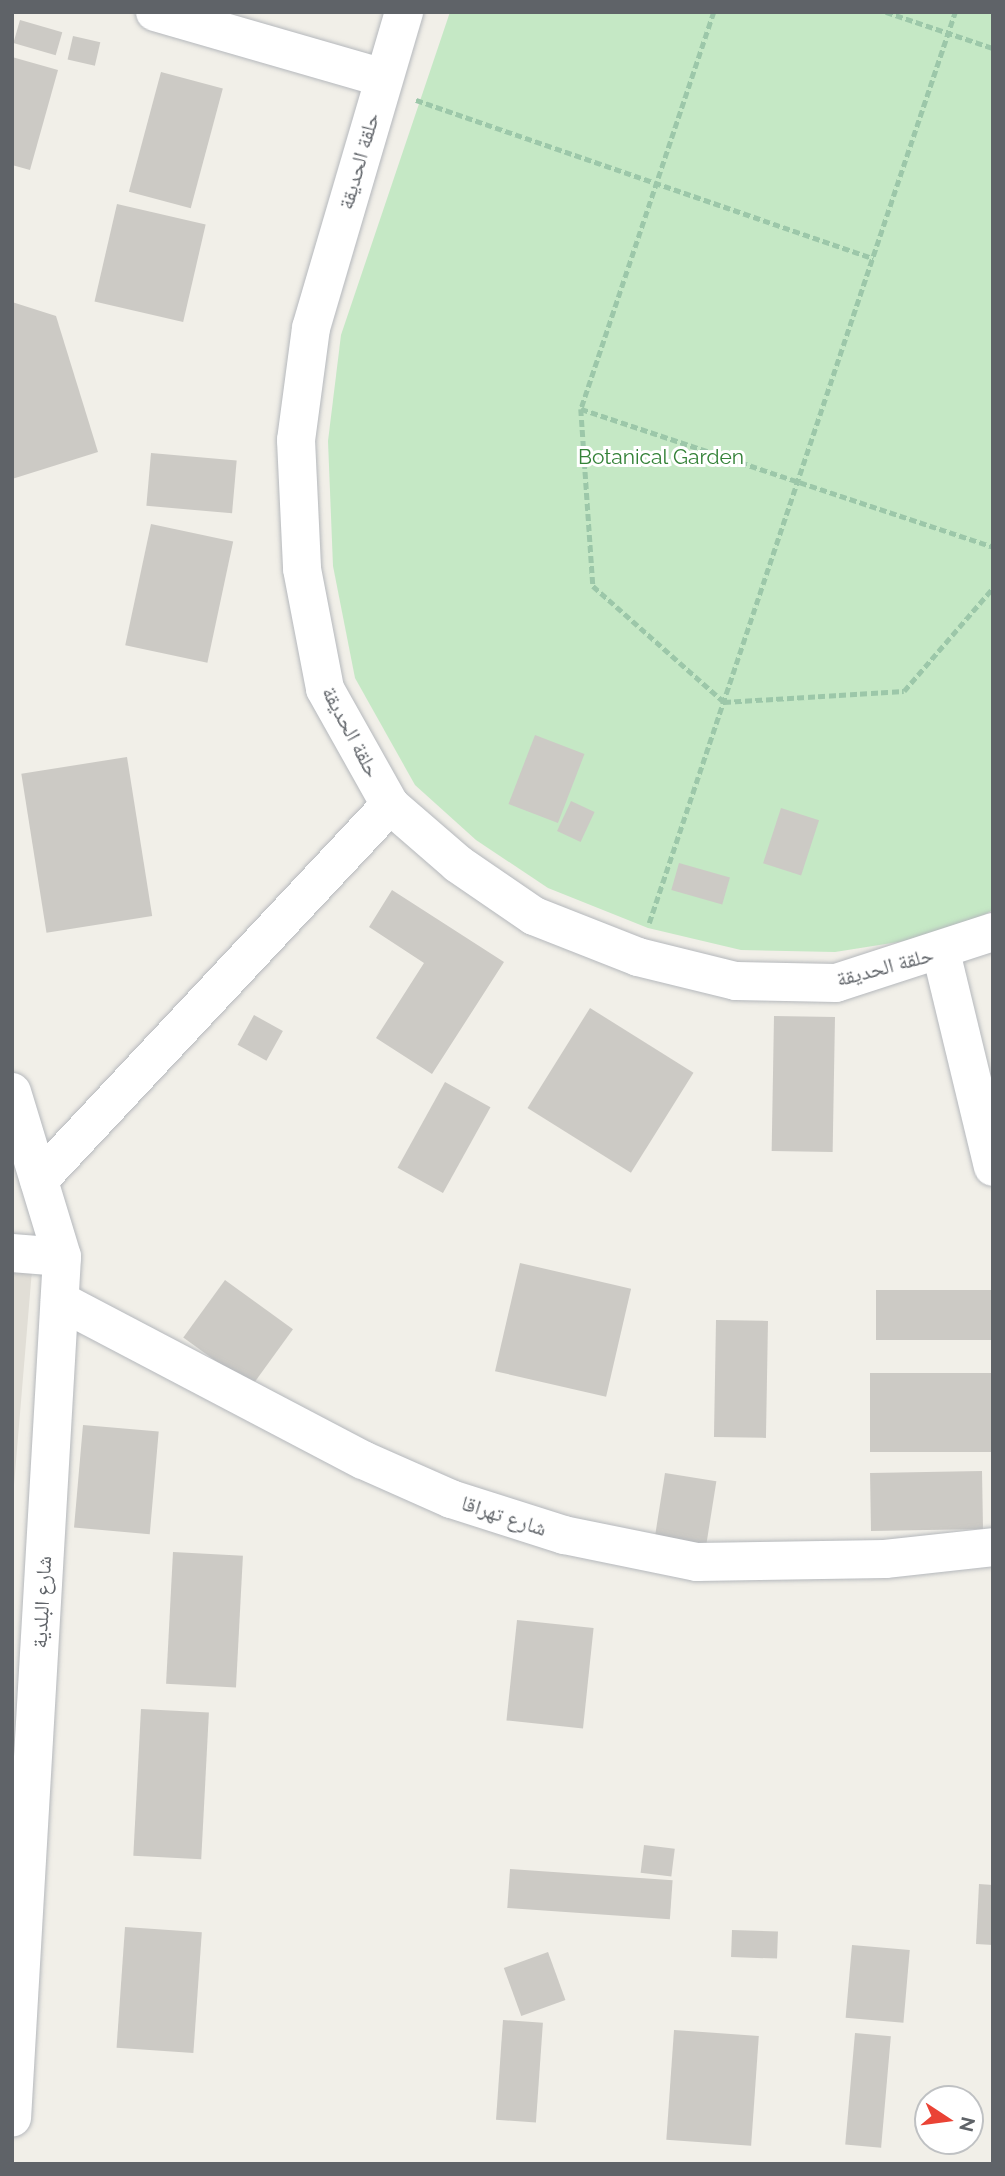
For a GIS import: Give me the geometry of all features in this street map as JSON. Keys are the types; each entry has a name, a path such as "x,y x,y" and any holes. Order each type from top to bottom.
{"street":[{"path":"155,12 383,78"},
{"name":"حلقة الحديقة","path":"404,12 311,328 296,440 302,569 325,689 390,805 458,864 534,916 638,957 736,981 836,983 941,952 993,932"},
{"path":"39,1180 390,805"},
{"path":"941,952 993,1167"},
{"name":"شارع البلدية","path":"12,1092 62,1257 12,2118"},
{"path":"12,1253 62,1257"},
{"name":"شارع تهراقا","path":"60,1301 363,1460 452,1499 564,1535 697,1562 885,1559 993,1548"}],"path":[{"path":"715,12 581,409 593,586 724,702 904,691 993,588"},
{"path":"886,12 993,48"},
{"path":"638,957 955,12"},
{"path":"383,78 420,102 656,186 873,258"},
{"path":"581,409 993,547"}],"shaded area":[{"path":"12,1268 32,1270 12,1509"}],"green space":[{"name":"Botanical Garden","path":"450,12 993,12 993,910 949,934 835,952 741,950 648,928 548,888 476,840 415,785 355,678 333,566 328,441 341,335"}],"building":[{"path":"20,20 62,32 56,55 13,43"},
{"path":"73,36 100,42 95,66 68,59"},
{"path":"12,57 58,70 30,170 12,165"},
{"path":"161,72 223,89 191,208 129,192"},
{"path":"117,204 206,224 183,322 95,301"},
{"path":"12,302 56,316 98,452 12,479"},
{"path":"151,453 237,460 232,513 146,506"},
{"path":"151,524 233,541 207,663 125,645"},
{"path":"535,735 584,754 558,823 508,804"},
{"path":"127,757 152,916 47,933 21,774"},
{"path":"571,801 595,812 581,842 557,831"},
{"path":"781,808 819,820 801,876 763,863"},
{"path":"679,863 730,878 722,905 671,890"},
{"path":"392,890 504,962 432,1074 376,1038 424,963 369,927"},
{"path":"590,1008 693,1073 631,1173 527,1108"},
{"path":"254,1015 283,1031 266,1061 238,1045"},
{"path":"774,1016 835,1017 833,1152 772,1151"},
{"path":"445,1082 490,1107 443,1193 397,1168"},
{"path":"520,1263 631,1289 606,1397 495,1371"},
{"path":"225,1280 293,1329 251,1387 183,1337"},
{"path":"876,1290 993,1290 993,1340 876,1340"},
{"path":"716,1320 768,1321 766,1438 714,1437"},
{"path":"870,1373 993,1373 993,1452 870,1452"},
{"path":"83,1425 159,1432 150,1534 74,1528"},
{"path":"982,1471 983,1529 871,1531 870,1473"},
{"path":"665,1473 716,1481 705,1551 654,1543"},
{"path":"173,1552 243,1556 236,1687 166,1684"},
{"path":"517,1620 594,1628 583,1728 506,1720"},
{"path":"141,1709 209,1713 201,1859 133,1856"},
{"path":"644,1845 675,1849 671,1877 641,1873"},
{"path":"510,1869 673,1880 670,1919 507,1908"},
{"path":"979,1884 993,1885 993,1945 976,1944"},
{"path":"125,1927 202,1932 193,2053 117,2048"},
{"path":"732,1930 778,1932 777,1959 731,1957"},
{"path":"852,1945 910,1950 903,2023 846,2018"},
{"path":"548,1952 565,2000 521,2016 504,1968"},
{"path":"503,2020 543,2023 536,2123 496,2120"},
{"path":"674,2030 759,2036 751,2146 666,2140"},
{"path":"855,2033 891,2036 881,2148 845,2145"}]}
